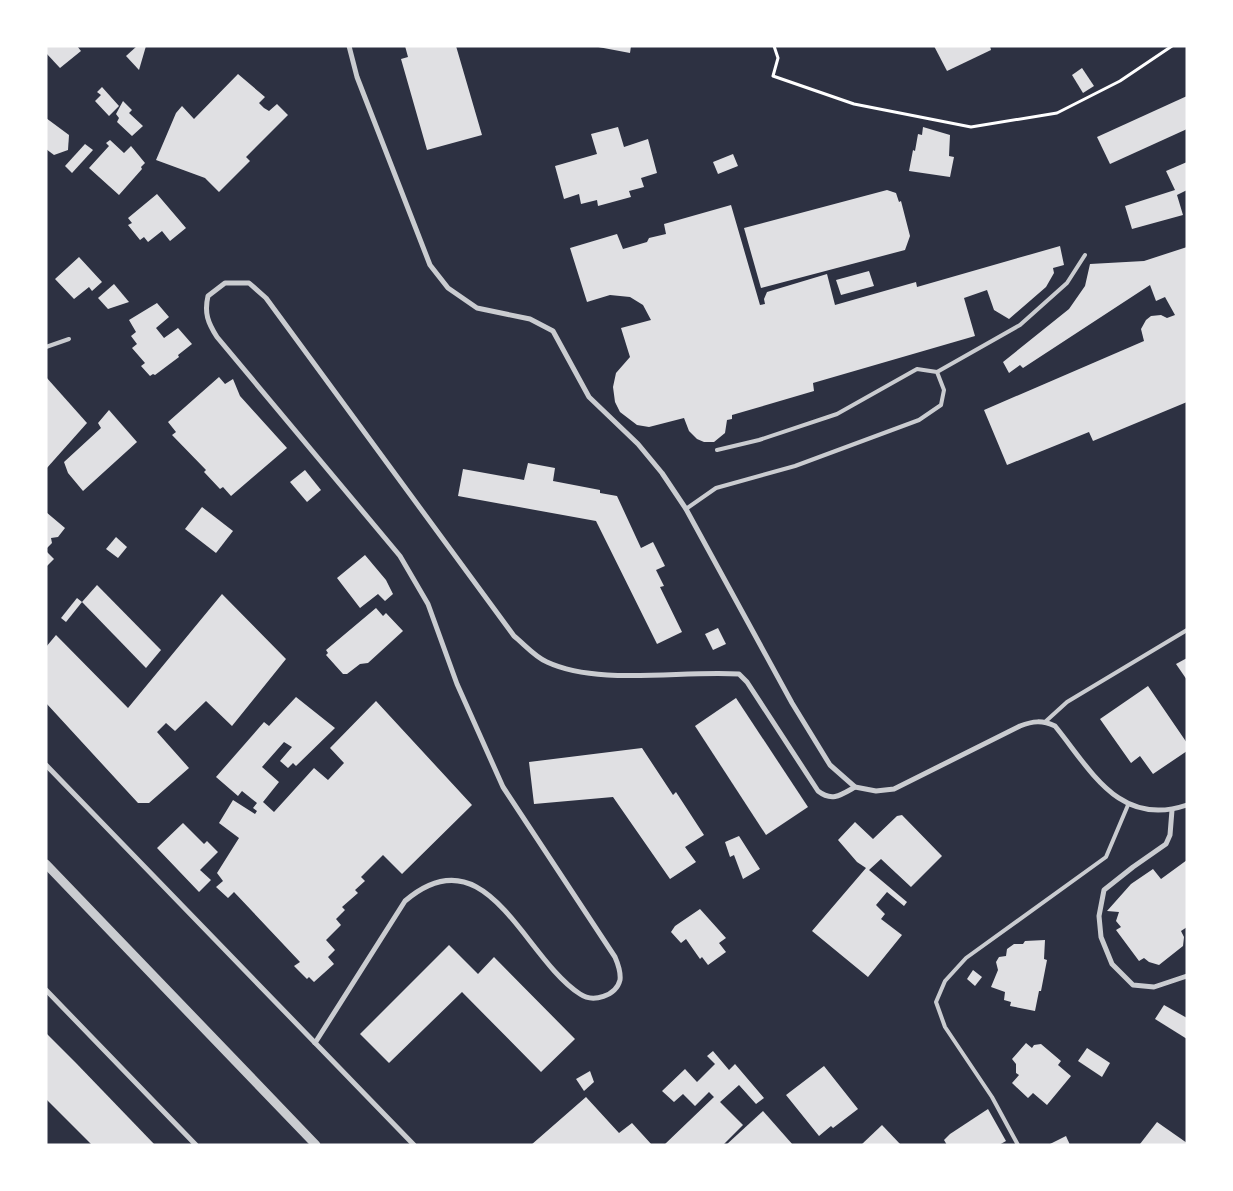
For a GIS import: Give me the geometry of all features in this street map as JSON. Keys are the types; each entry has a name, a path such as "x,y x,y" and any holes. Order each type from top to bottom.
{"street":[{"path":"349,46 357,78 430,265 448,288 477,308 530,319 553,331 589,397 638,444 662,473 686,509 792,703 830,765 855,787 876,791 894,788 1020,726 1032,721 1045,722 1055,726 1100,785 1128,805 1149,811 1172,810 1187,805"},
{"path":"315,1043 405,901 422,887 444,879 468,882 489,894 564,982 582,996 600,998 614,991 620,980 620,970 616,957 503,787 457,684 428,604 400,556 217,337 208,322 205,308 208,296 225,284 249,283 266,298 514,636 545,662 572,671 596,675 740,674 818,791 826,798 837,798 855,787"},
{"path":"46,765 414,1145"},
{"path":"1172,810 1166,844 1104,890 1098,916 1101,937 1112,964 1134,985 1154,987 1187,976"},
{"path":"46,864 316,1145"},
{"path":"46,990 196,1145"}],"lane":[{"path":"717,450 759,440 836,414 917,369 937,372 1020,325 1067,283 1085,255"},
{"path":"46,347 69,339"},
{"path":"686,509 716,488 795,466 919,420 941,405 944,390 937,372"},
{"path":"1045,722 1067,702 1187,630"},
{"path":"1018,1145 992,1097 945,1027 936,1002 945,981 966,958 1106,857 1128,805"}],"path":[{"path":"774,46 778,58 773,76 854,104 971,127 1057,112 1120,81 1172,46"}],"building":[{"path":"46,46 77,46 81,51 60,68 46,53"},
{"path":"137,46 146,46 139,70 126,56"},
{"path":"405,46 456,46 482,135 427,150 401,59 408,57"},
{"path":"593,46 631,46 630,53"},
{"path":"934,46 990,46 991,50 947,71"},
{"path":"1082,68 1094,86 1083,93 1072,75"},
{"path":"238,74 265,97 259,103 264,108 269,111 277,104 288,115 246,157 250,161 219,192 205,178 156,160 176,113 182,106 194,119"},
{"path":"102,87 119,106 109,116 95,101 101,95 97,92"},
{"path":"1187,96 1187,129 1110,164 1097,137"},
{"path":"123,101 132,110 129,113 143,126 132,136 117,122 119,118 116,114"},
{"path":"46,118 69,135 68,150 54,155 46,149"},
{"path":"618,127 624,147 648,139 657,173 641,178 644,187 629,191 631,197 598,206 597,200 581,204 579,194 564,199 555,166 597,154 591,134"},
{"path":"923,127 950,135 949,156 954,157 950,177 909,171 918,134 922,135"},
{"path":"110,140 124,153 131,146 145,163 119,195 89,168 109,146 106,143"},
{"path":"85,144 93,150 72,173 65,166"},
{"path":"733,154 738,166 718,174 713,162"},
{"path":"1187,162 1187,190 1177,195 1183,215 1132,229 1125,206 1175,190 1166,171"},
{"path":"887,190 896,193 899,202 901,201 910,236 905,250 761,288 744,228"},
{"path":"157,194 186,228 170,241 162,231 148,242 144,237 140,240 128,225 132,223 128,218"},
{"path":"731,205 760,305 765,304 764,299 767,292 827,274 835,305 916,282 917,287 1060,246 1064,265 1053,268 1054,273 1046,287 1009,319 994,310 987,290 964,298 975,336 813,383 814,391 732,415 732,419 727,420 725,433 714,442 704,442 697,439 689,431 684,418 649,427 637,425 620,412 615,402 613,387 616,373 630,357 621,328 651,320 643,305 630,297 610,295 587,302 570,248 617,234 623,249 647,242 649,238 666,234 664,224"},
{"path":"1187,247 1187,402 1093,441 1089,432 1007,465 984,410 1144,341 1141,329 1146,320 1151,316 1161,315 1167,318 1175,315 1165,297 1156,301 1150,285 1023,368 1020,365 1009,373 1003,362 1069,309 1085,286 1090,264 1144,261"},
{"path":"79,257 102,282 92,291 89,287 74,299 55,279"},
{"path":"869,271 874,286 841,295 836,280"},
{"path":"114,284 129,302 108,309 98,298"},
{"path":"157,303 169,317 156,328 164,338 178,328 192,344 178,355 179,357 155,375 150,376 141,366 145,363 132,348 137,344 131,336 136,332 129,320"},
{"path":"46,377 87,423 46,469"},
{"path":"219,377 225,384 233,379 240,396 287,448 231,496 223,487 220,489 204,472 206,470 172,435 176,432 168,422"},
{"path":"109,410 137,442 83,491 68,473 64,462 101,428 98,423"},
{"path":"528,463 555,468 553,481 600,490 600,493 617,496 641,548 653,542 665,566 656,570 664,586 660,587 682,632 657,644 596,521 458,496 463,469 524,480"},
{"path":"305,470 321,490 307,502 290,482"},
{"path":"202,507 233,531 216,553 185,529"},
{"path":"46,512 65,528 58,537 51,538 52,543 46,549"},
{"path":"116,537 127,547 118,558 106,549"},
{"path":"46,551 54,559 46,567"},
{"path":"365,555 386,580 393,594 385,601 378,594 360,608 337,578"},
{"path":"97,585 161,650 146,668 82,602"},
{"path":"222,594 286,659 232,726 206,701 175,731 166,723 157,732 189,768 149,803 138,803 46,703 46,647 56,635 128,708"},
{"path":"77,598 82,602 66,622 61,618"},
{"path":"376,608 383,616 386,613 403,631 368,663 360,664 347,674 343,674 326,655 328,653 326,650"},
{"path":"718,628 726,644 713,650 705,634"},
{"path":"1187,658 1187,680 1176,664"},
{"path":"1148,686 1187,743 1187,751 1153,774 1140,756 1131,763 1100,719"},
{"path":"296,697 335,728 296,766 293,763 288,768 280,761 292,747 284,742 262,767 279,782 263,802 274,812 314,768 328,780 344,763 330,748 376,701 472,805 402,874 383,855 361,877 365,881 355,890 358,893 342,907 345,910 336,919 341,925 326,940 335,950 328,957 334,964 314,982 309,977 307,979 294,966 300,962 234,892 228,898 216,887 223,881 217,873 239,838 219,823 233,800 255,814 257,811 253,808 257,803 242,791 238,796 216,777 264,722 269,726"},
{"path":"736,698 808,807 766,835 695,726"},
{"path":"642,748 673,795 676,792 704,835 685,847 696,862 670,879 613,797 534,804 529,762"},
{"path":"902,815 942,856 911,887 881,859 869,870 907,902 904,906 887,892 876,905 885,914 881,919 902,935 868,977 812,931 866,868 857,862 838,840 855,822 873,839 897,816"},
{"path":"183,823 204,844 207,841 218,852 200,870 211,880 199,892 157,848"},
{"path":"739,836 760,869 743,879 734,855 730,857 725,842"},
{"path":"1187,860 1187,927 1181,931 1184,937 1183,946 1159,965 1149,962 1144,958 1139,961 1116,930 1121,927 1116,921 1119,912 1107,911 1131,884 1153,869 1161,879"},
{"path":"700,909 726,938 719,943 726,952 708,965 702,957 700,959 686,939 681,943 671,932 675,926"},
{"path":"1045,940 1044,959 1047,960 1035,1011 1010,1006 1011,1002 1004,1000 1005,992 991,987 998,970 996,962 999,957 1006,956 1007,949 1014,944 1023,944 1025,941"},
{"path":"449,945 478,974 494,957 575,1039 541,1072 462,992 389,1063 360,1034"},
{"path":"973,970 982,977 975,986 967,979"},
{"path":"1164,1005 1187,1018 1187,1039 1155,1019"},
{"path":"46,1033 155,1145 92,1145 46,1099"},
{"path":"1026,1043 1032,1048 1034,1045 1041,1044 1061,1061 1058,1065 1071,1076 1047,1105 1033,1093 1028,1098 1012,1083 1019,1075 1016,1073 1016,1064 1012,1059"},
{"path":"1087,1048 1110,1063 1102,1077 1078,1061"},
{"path":"713,1051 729,1070 735,1064 764,1098 756,1104 739,1085 720,1102 743,1125 723,1145 664,1145 714,1097 709,1092 695,1106 683,1094 674,1102 662,1091 685,1069 697,1082 715,1064 707,1056"},
{"path":"824,1066 858,1109 819,1136 786,1095"},
{"path":"590,1071 594,1082 584,1091 576,1079"},
{"path":"586,1097 619,1133 632,1123 652,1145 531,1145"},
{"path":"988,1109 1006,1141 999,1145 947,1145 944,1140 950,1134"},
{"path":"763,1111 793,1145 726,1145"},
{"path":"1157,1122 1187,1143 1187,1145 1140,1144"},
{"path":"882,1125 901,1145 861,1145"},
{"path":"1066,1136 1070,1145 1048,1145"}]}
